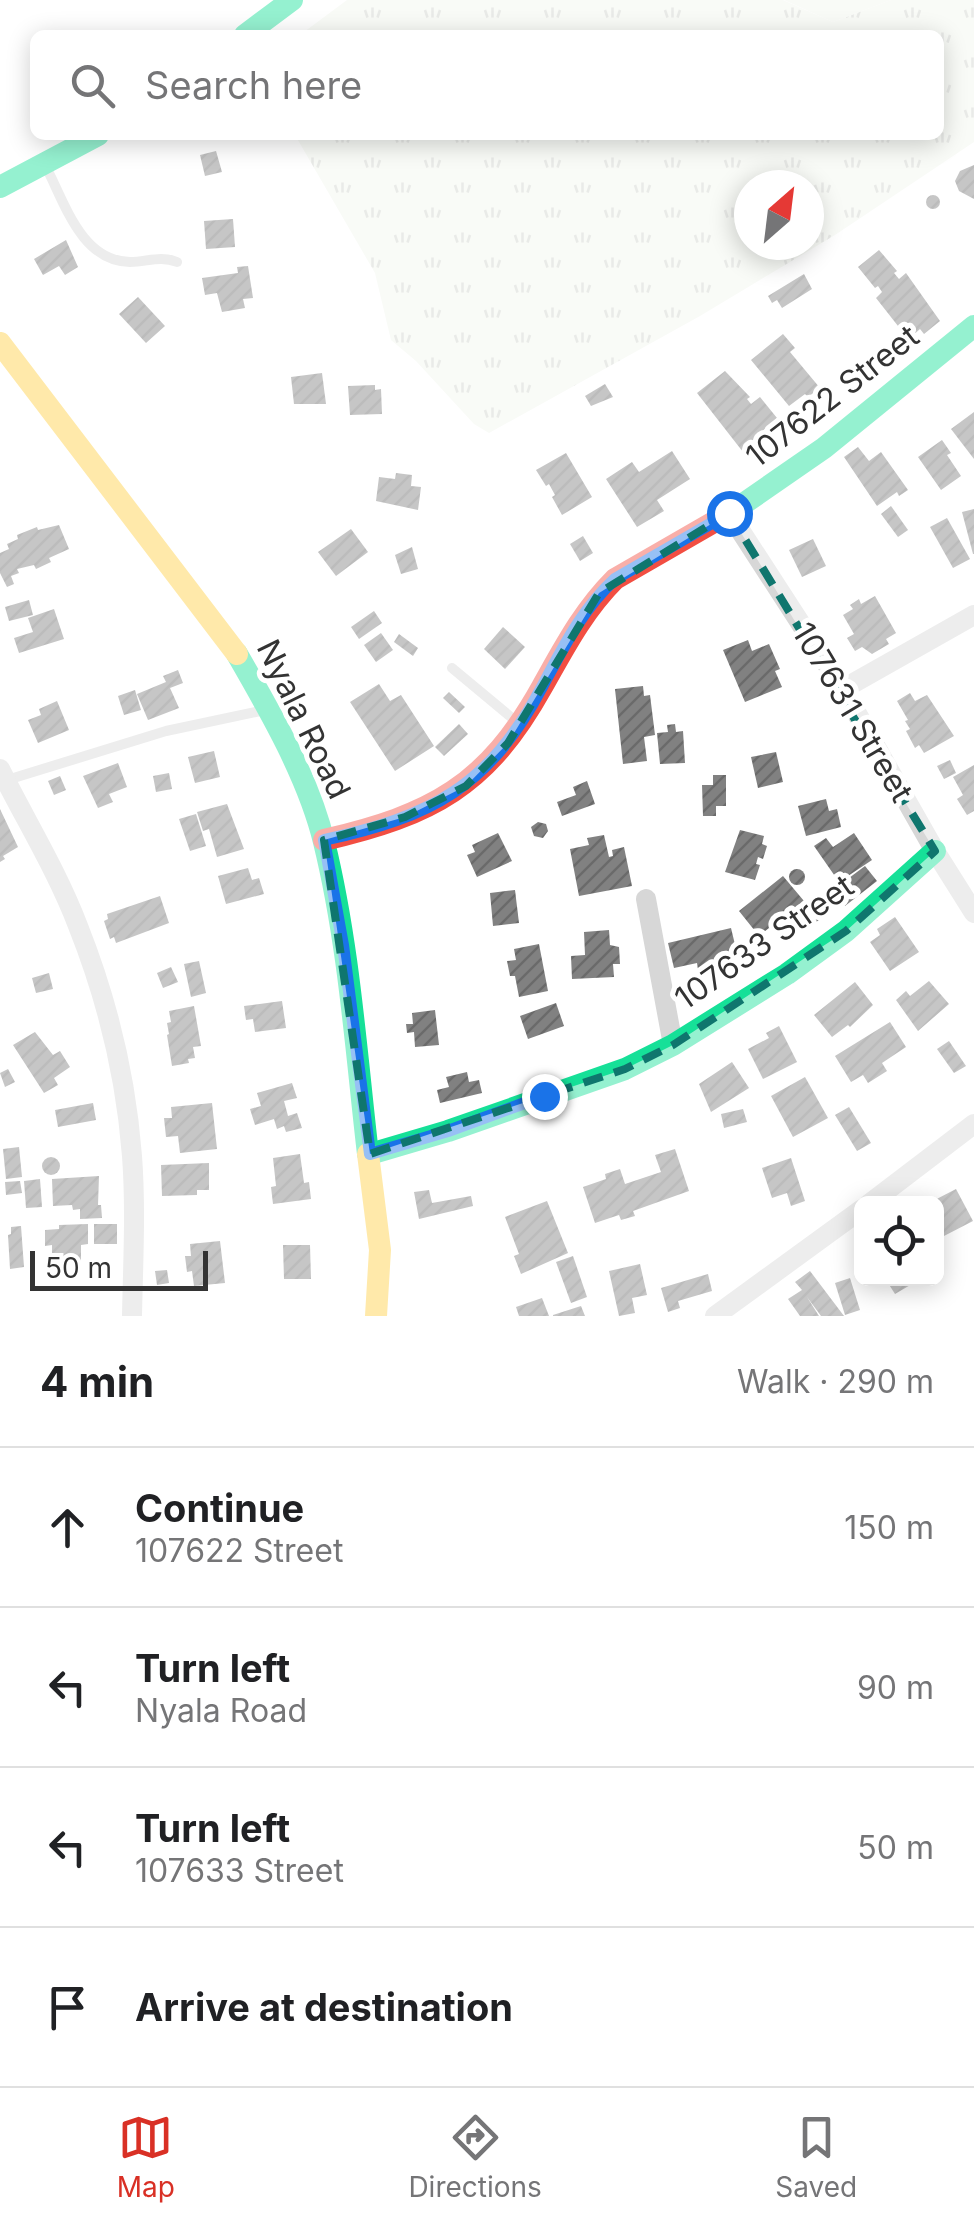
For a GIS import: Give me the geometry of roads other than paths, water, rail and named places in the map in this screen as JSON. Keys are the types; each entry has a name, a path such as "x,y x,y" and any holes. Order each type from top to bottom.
{"street":[{"path":"252,30 292,0"},
{"path":"0,187 89,140"},
{"name":"107622 Street","path":"324,840 360,832 440,802 488,767 519,724 599,593 615,579 729,513 841,434 974,326"},
{"name":"Nyala Road","path":"0,343 230,640 269,710 310,801 324,840 343,945 370,1154 380,1250 376,1316"},
{"name":"107631 Street","path":"729,513 844,690 974,913"},
{"path":"844,690 974,616"},
{"path":"3,775 78,924 112,1035 124,1088 132,1158 132,1316"},
{"name":"107633 Street","path":"370,1154 625,1069 673,1045 846,931 935,851"},
{"name":"107633 Street","path":"646,899 673,1045"},
{"path":"880,1196 974,1124"},
{"path":"716,1316 854,1215"}],"lane":[{"path":"45,166 84,240 96,252 112,260 166,257 177,262"},
{"path":"452,668 519,724"},
{"path":"3,775 166,731 269,710"}]}
